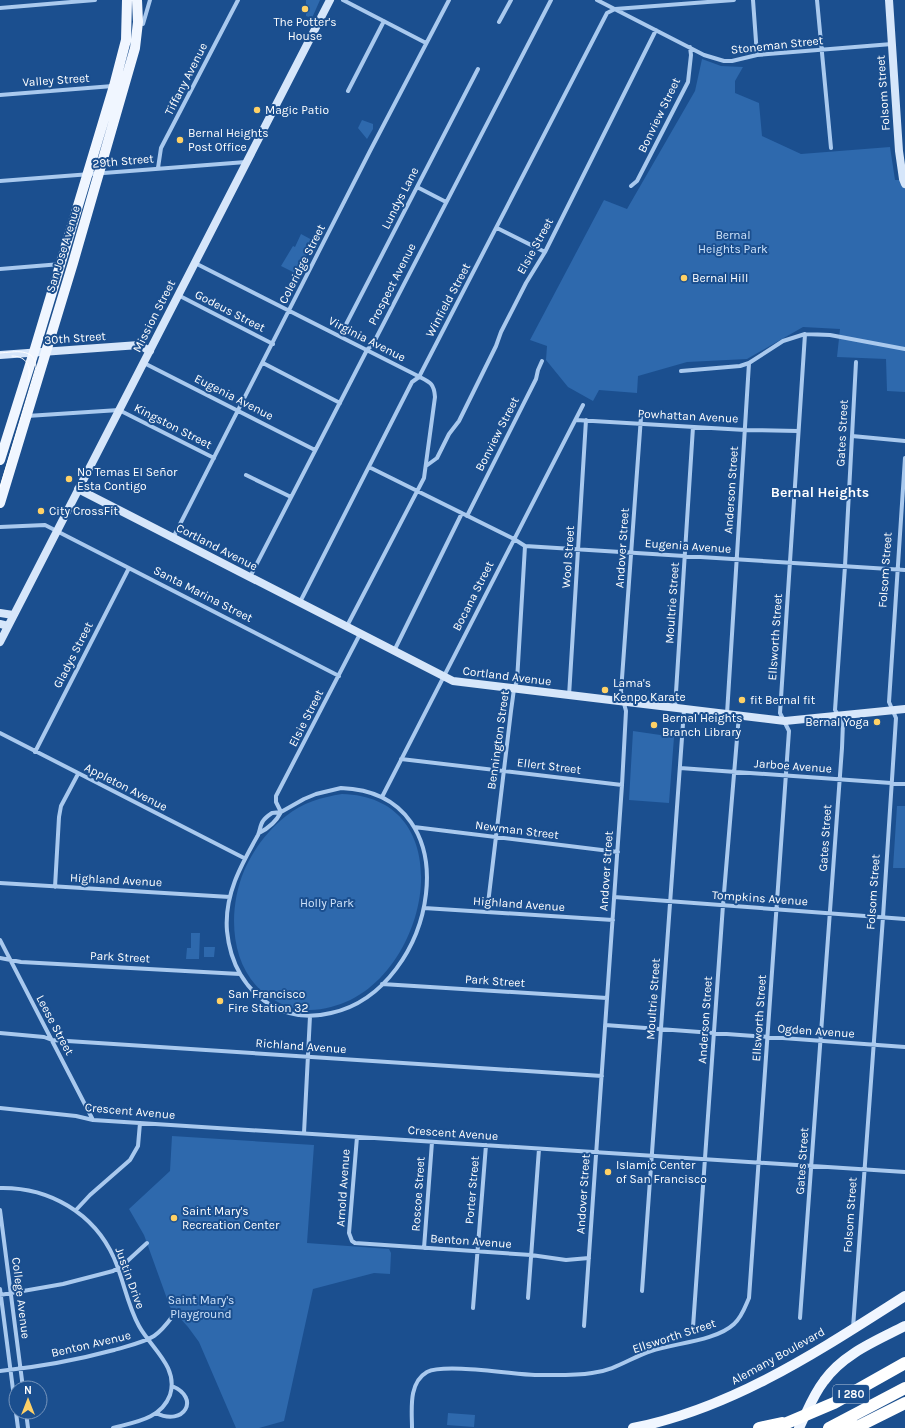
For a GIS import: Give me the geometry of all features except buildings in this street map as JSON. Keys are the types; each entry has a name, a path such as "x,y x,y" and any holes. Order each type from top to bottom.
{"highway":[{"name":"I 280","path":"775,1428 797,1424 905,1363"},
{"name":"I 280","path":"829,1428 904,1389"},
{"path":"844,1428 859,1426 905,1403"},
{"path":"759,1428 797,1424"}],"main road":[{"name":"San Jose Avenue","path":"0,460 61,264 114,86 126,40 127,0"},
{"name":"San Jose Avenue","path":"0,503 100,173 135,48 138,22 137,0"},
{"name":"Alemany Boulevard","path":"633,1428 689,1412 741,1392 789,1368 905,1296"},
{"path":"797,1424 818,1389 831,1372 848,1356 905,1326"}],"street":[{"path":"0,8 95,0"},
{"path":"143,24 150,0"},
{"name":"Tiffany Avenue","path":"158,168 162,148 238,0"},
{"name":"Mission Street","path":"0,642 4,625 13,615 57,531 330,0"},
{"path":"343,0 426,44"},
{"name":"Coleridge Street","path":"174,538 449,0"},
{"path":"500,22 511,0"},
{"name":"Prospect Avenue","path":"250,577 367,350 373,344 551,0"},
{"name":"Stoneman Street","path":"597,0 710,57 724,61 732,61 757,55 892,44"},
{"path":"615,9 734,0"},
{"path":"753,0 757,55"},
{"path":"818,0 831,148"},
{"name":"Folsom Street","path":"889,0 902,150 903,179 905,184"},
{"name":"Winfield Street","path":"300,602 412,382 419,377 607,13 615,9"},
{"path":"348,91 384,21"},
{"name":"Elsie Street","path":"426,466 437,458 449,434 459,421 496,346 501,332 526,283 545,252 656,30"},
{"name":"Bonview Street","path":"631,186 637,181 688,82 691,56 690,47"},
{"name":"Lundys Lane","path":"340,336 478,69"},
{"name":"Valley Street","path":"0,95 114,86"},
{"name":"29th Street","path":"0,181 247,162"},
{"path":"417,187 446,202"},
{"path":"497,228 545,252"},
{"name":"Virginia Avenue","path":"195,263 432,383 435,388 436,397 424,478 418,491"},
{"path":"0,269 61,264"},
{"name":"Godeus Street","path":"178,295 273,344"},
{"path":"681,371 732,367 749,363 783,341 805,334 830,335 905,349"},
{"name":"Ellsworth Street","path":"412,1428 413,1398 416,1385 426,1373 434,1369 447,1368 535,1374 585,1374 614,1369 652,1351 718,1334 734,1324 742,1314 749,1298 790,731 780,713 805,334"},
{"name":"30th Street","path":"0,355 140,345 150,351"},
{"name":"Bonview Street","path":"467,516 536,379 542,361"},
{"name":"Gates Street","path":"800,1318 843,722 835,710 845,566 856,362"},
{"name":"Eugenia Avenue","path":"144,363 315,450"},
{"path":"263,363 340,402"},
{"name":"Anderson Street","path":"727,714 749,363"},
{"name":"Bocana Street","path":"382,797 583,405"},
{"name":"Kingston Street","path":"27,416 119,410 214,458"},
{"name":"Andover Street","path":"584,1326 618,852 626,711 621,692 641,417"},
{"name":"Powhattan Avenue","path":"576,420 745,430 798,431"},
{"name":"Wool Street","path":"569,696 586,420"},
{"name":"Moultrie Street","path":"642,1291 680,768 680,709 685,556 693,427"},
{"path":"852,436 905,441"},
{"name":"Folsom Street","path":"853,1329 896,718 889,702 905,458"},
{"name":"Eugenia Avenue","path":"369,467 514,539 525,546 905,570"},
{"path":"246,475 291,497"},
{"name":"Cortland Avenue","path":"78,489 457,682 785,721 905,709"},
{"path":"347,626 418,491"},
{"path":"394,651 462,513"},
{"name":"Santa Marina Street","path":"0,527 45,525 339,676"},
{"name":"Bennington Street","path":"487,912 514,689 517,681 525,546"},
{"name":"Gladys Street","path":"35,752 129,568"},
{"path":"0,613 13,615"},
{"name":"Elsie Street","path":"282,812 276,802 276,796 361,633"},
{"name":"Anderson Street","path":"693,1326 733,772 739,716"},
{"name":"Appleton Avenue","path":"0,733 244,858"},
{"name":"Ellert Street","path":"401,759 622,785"},
{"name":"Jarboe Avenue","path":"680,768 905,784"},
{"path":"55,887 61,806 78,774"},
{"path":"341,788 355,789 382,797 400,810 414,827 424,850 427,873 426,896 417,931 409,948 400,964 372,994 349,1008 330,1014 310,1016 286,1012 275,1007 255,994 240,974 234,962 228,939 227,917 233,884 244,858 259,834 262,822 272,813 282,812 304,799 328,790 341,788"},
{"path":"259,834 269,828 278,819 282,812"},
{"name":"Newman Street","path":"414,827 618,852"},
{"name":"Highland Avenue","path":"0,883 230,897"},
{"name":"Tompkins Avenue","path":"614,897 905,919"},
{"name":"Highland Avenue","path":"424,908 613,920"},
{"name":"Leese Street","path":"0,940 93,1120"},
{"name":"Park Street","path":"0,958 21,962 240,974"},
{"name":"Park Street","path":"382,984 607,998"},
{"path":"304,1133 310,1016"},
{"name":"Ogden Avenue","path":"605,1025 905,1047"},
{"name":"Richland Avenue","path":"0,1033 44,1037 52,1040 602,1076"},
{"name":"Crescent Avenue","path":"0,1108 76,1116 93,1120 905,1172"},
{"path":"76,1210 90,1195 130,1160 138,1146 140,1123"},
{"name":"Arnold Avenue","path":"352,1241 349,1233 357,1137"},
{"name":"Roscoe Street","path":"424,1248 432,1142"},
{"name":"Porter Street","path":"473,1308 486,1145"},
{"path":"528,1298 539,1149"},
{"name":"Justin Drive","path":"0,1188 25,1189 52,1197 76,1210 102,1236 118,1269 124,1292 133,1315 147,1339 169,1369 172,1386"},
{"name":"College Avenue","path":"0,1210 22,1380"},
{"name":"Benton Avenue","path":"352,1241 360,1243 531,1255 566,1260 589,1258"},
{"path":"0,1295 63,1284 118,1269 147,1243"},
{"name":"College Avenue","path":"0,1289 18,1428"},
{"name":"Benton Avenue","path":"0,1371 20,1369 104,1353 147,1339 159,1332 175,1313"},
{"path":"113,1428 149,1418 156,1414 167,1401 172,1386 185,1395 187,1400 185,1408 180,1415 167,1417 156,1414"}],"green space":[{"path":"306,0 320,0 312,18 306,16"},
{"name":"Bernal Heights Park","path":"702,59 721,66 743,67 735,81 735,93 759,103 762,136 801,154 890,147 895,180 905,180 905,392 887,391 886,359 837,357 840,329 803,327 747,359 687,362 638,376 637,393 599,390 593,401 568,387 546,360 547,346 530,340 604,200 627,209 695,91"},
{"path":"362,120 373,124 373,129 367,139 358,128"},
{"path":"301,234 314,241 297,274 281,266 293,246 295,247"},
{"path":"633,731 674,737 669,803 629,800"},
{"name":"Holly Park","path":"342,794 381,803 407,825 419,857 420,893 411,930 392,964 365,991 331,1007 317,1010 296,1009 276,1001 261,990 249,977 241,961 236,943 234,925 238,888 244,871 252,856 267,834 279,822 292,811 305,804"},
{"path":"897,806 905,806 905,868 893,868"},
{"path":"191,933 200,933 199,959 186,959 187,948 191,948"},
{"path":"204,947 215,947 214,957 204,957"},
{"name":"Saint Mary's Playground","path":"172,1136 314,1145 307,1243 389,1249 391,1253 390,1274 374,1273 313,1289 284,1421 259,1428 236,1428 199,1342 170,1307 144,1235 129,1209 170,1171"},
{"path":"448,1413 475,1415 474,1427 447,1425"}],"tram line":[{"path":"0,353 23,352 32,356 36,367 0,487"},
{"path":"12,356 17,356 25,360 29,367 28,380"}],"place":[{"name":"The Potter's House","path":"305,9"},
{"name":"Magic Patio","path":"257,110"},
{"name":"Bernal Heights Post Office","path":"180,140"},
{"name":"Bernal Hill","path":"684,278"},
{"name":"No Temas El Señor Esta Contigo","path":"69,479"},
{"name":"City CrossFit","path":"41,511"},
{"name":"Lama's Kenpo Karate","path":"605,690"},
{"name":"fit Bernal fit","path":"742,700"},
{"name":"Bernal Yoga","path":"877,722"},
{"name":"Bernal Heights Branch Library","path":"654,725"},
{"name":"San Francisco Fire Station 32","path":"220,1001"},
{"name":"Islamic Center of San Francisco","path":"608,1172"},
{"name":"Saint Mary's Recreation Center","path":"174,1218"}],"district":[{"name":"Bernal Heights","path":"820,492"}]}
